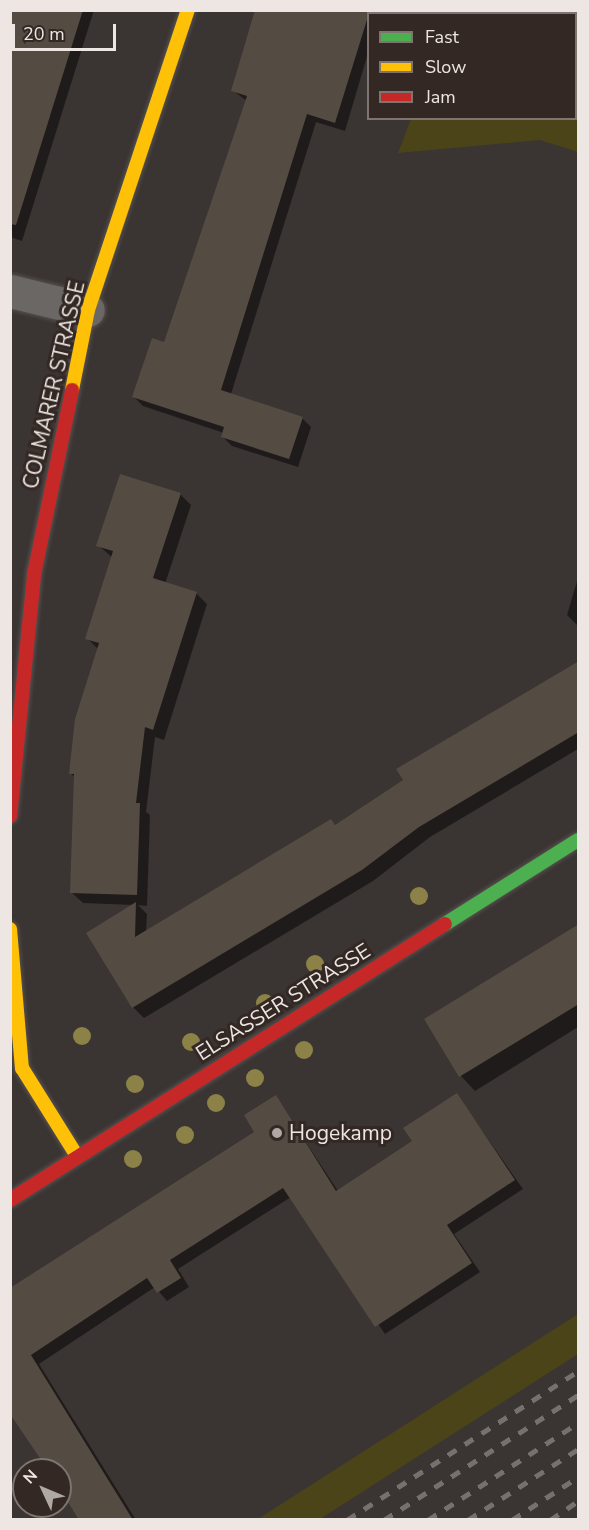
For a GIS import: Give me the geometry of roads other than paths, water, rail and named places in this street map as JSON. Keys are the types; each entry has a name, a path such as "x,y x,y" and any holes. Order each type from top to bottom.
{"street":[{"name":"COLMARER STRASSE","path":"10,816 34,574 88,310 188,10"},
{"path":"10,291 88,310"},
{"name":"ELSASSER STRASSE","path":"10,1200 579,840"},
{"path":"10,928 22,1068 77,1156"}],"railway":[{"path":"347,1520 578,1371"},
{"path":"384,1520 578,1395"},
{"path":"428,1520 578,1423"},
{"path":"468,1520 578,1449"},
{"path":"512,1520 578,1477"},
{"path":"550,1520 578,1501"}],"place":[{"name":"Hogekamp","path":"277,1133"}]}
